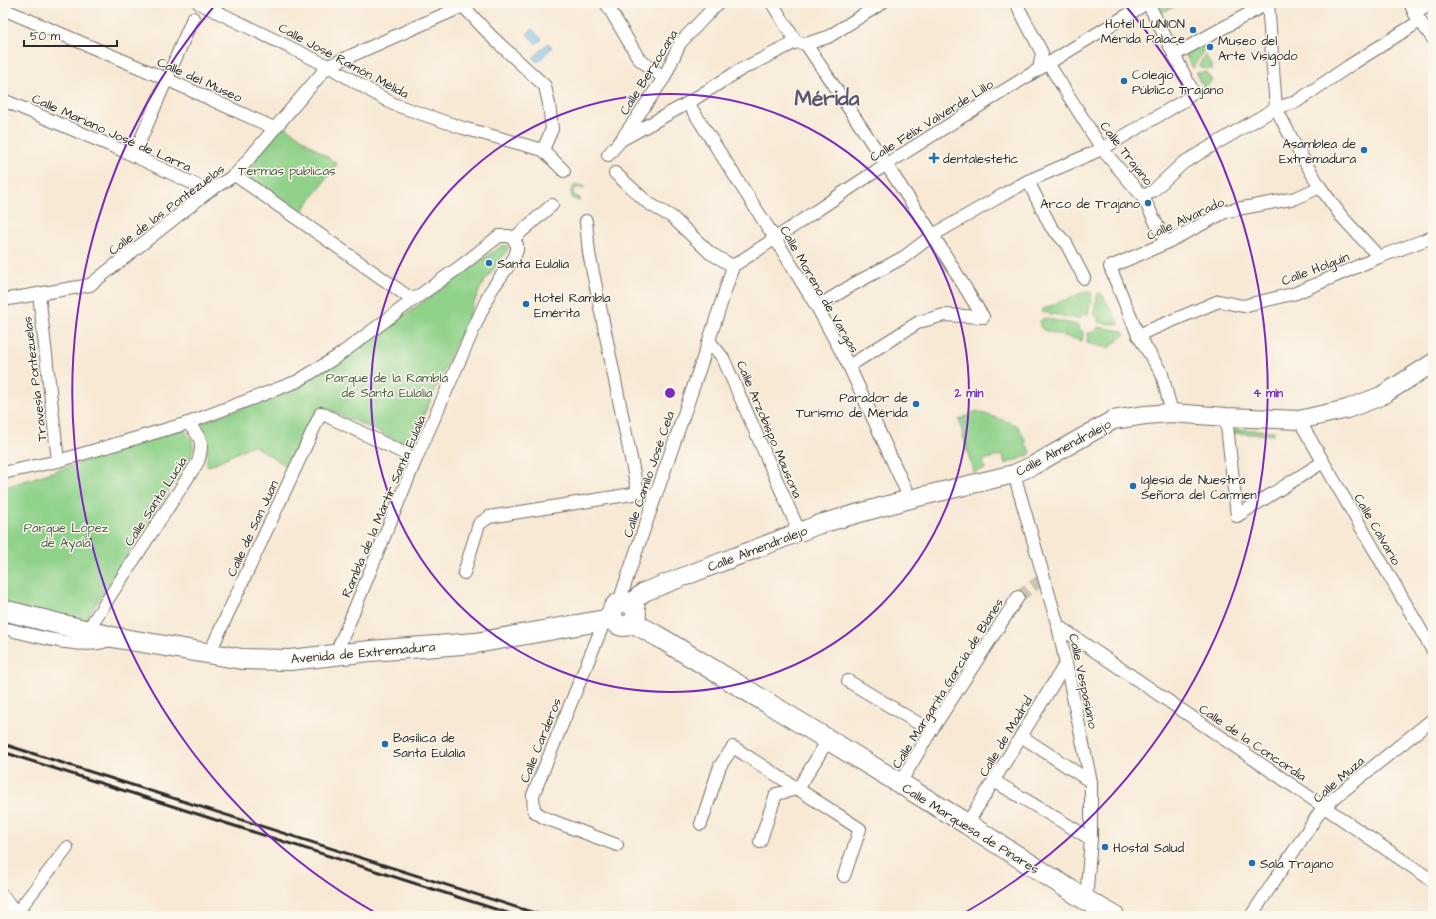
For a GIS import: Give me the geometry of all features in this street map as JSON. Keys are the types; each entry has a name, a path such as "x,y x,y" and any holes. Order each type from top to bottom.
{"main road":[{"name":"Calle Almendralejo","path":"618,609 644,592 799,531 910,499 1014,474 1034,465 1113,420 1172,413 1226,418 1299,420 1348,409 1381,396 1433,363"},
{"name":"Avenida de Extremadura","path":"3,610 112,637 209,654 242,659 290,660 335,654 476,643 618,609"},
{"name":"Calle Marquesa de Pinares","path":"618,609 614,622 620,626 626,626 634,623 659,637 967,824 1086,900 1114,916"}],"street":[{"name":"Calle José Ramón Mélida","path":"199,3 328,66 392,104 464,128 543,150 564,171"},
{"path":"606,3 639,59 664,78"},
{"name":"Calle Berzocana","path":"608,155 621,140 664,78 680,43 718,3"},
{"path":"772,3 886,165 933,235 983,317 944,315 919,322 849,366"},
{"path":"1016,3 1042,52 1044,66"},
{"path":"817,307 854,284 904,257 933,235 1028,181 1102,149 1186,100 1193,92 1148,3"},
{"name":"Calle Félix Valverde Lillo","path":"733,266 776,240 886,165 1148,3"},
{"path":"1174,55 1268,3 1276,108 1295,145 1320,187 1342,217 1379,257"},
{"path":"1144,197 1154,190 1183,163 1276,108 1296,102 1348,66 1415,13 1432,3"},
{"path":"328,66 464,4 492,38 545,86 552,129 543,150"},
{"path":"621,140 688,102 740,70 801,43 828,37 876,5"},
{"name":"Calle del Museo","path":"3,9 166,79 274,128"},
{"path":"1415,13 1433,39"},
{"path":"134,156 193,18"},
{"name":"Calle de las Pontezuelas","path":"3,300 90,285 209,191 235,174 328,66"},
{"name":"Calle Trajano","path":"1044,66 1102,149 1144,197 1166,243"},
{"name":"Calle Mariano José de Larra","path":"3,100 134,156 209,191"},
{"name":"Calle Moreno de Vargas","path":"688,102 817,307 849,366 910,499"},
{"path":"615,173 648,203 672,217 710,253 733,266"},
{"path":"235,174 413,300"},
{"path":"1028,181 1051,227 1066,244 1084,278"},
{"name":"Calle Alvarado","path":"1138,335 1110,267 1166,243 1227,211 1296,198 1320,187"},
{"path":"3,473 58,461 188,423 298,381 338,356 413,300 462,266 499,236 509,236 513,239 552,204"},
{"path":"586,221 589,253 638,493"},
{"name":"Calle Holguín","path":"1138,335 1219,301 1243,306 1296,293 1379,257 1433,238"},
{"name":"Rambla de la Mártir Santa Eulalia","path":"335,654 416,459 490,292 514,258 517,245 513,239"},
{"name":"Calle Camilo José Cela","path":"618,609 656,491 710,342 733,266"},
{"name":"Travesía Pontezuelas","path":"39,294 58,461"},
{"path":"1138,335 1162,374 1172,413"},
{"name":"Calle Arzobispo Mausona","path":"710,342 723,358 799,531"},
{"name":"Rambla de la Mártir Santa Eulalia","path":"321,413 416,459"},
{"name":"Calle de San Juan","path":"209,654 321,413"},
{"path":"1226,418 1237,516 1323,462"},
{"name":"Calle Calvario","path":"1299,420 1433,652"},
{"name":"Calle Santa Lucía","path":"87,631 198,462 202,448 199,435 188,423"},
{"name":"Calle Vespasiano","path":"1014,474 1058,626 1090,782 1091,839 1086,900"},
{"path":"464,573 480,524 489,517 656,491"},
{"name":"Calle Margarita García de Blanes","path":"900,783 931,731 1018,597"},
{"name":"Calle Carderos","path":"617,844 546,818 534,811 533,795 618,609"},
{"name":"Calle de la Concordia","path":"1058,626 1433,881"},
{"path":"3,628 74,644 93,644 108,640 112,637"},
{"name":"Calle de Madrid","path":"967,824 1066,663"},
{"path":"848,681 931,731"},
{"name":"Calle Muza","path":"1251,916 1323,807 1433,719"},
{"path":"1021,736 1090,782"},
{"path":"760,842 776,794 798,788 828,740"},
{"path":"701,824 720,766 733,747 860,829 844,876"},
{"path":"994,781 1091,839"},
{"path":"3,896 15,914 67,848"}],"green space":[{"path":"1158,3 1182,3 1163,12"},
{"path":"1204,44 1205,48 1193,68 1185,54"},
{"path":"1205,54 1213,69 1200,68 1199,66"},
{"path":"1206,72 1212,81 1203,88 1196,73"},
{"name":"Termas públicas","path":"279,122 337,164 297,218 235,175"},
{"path":"575,185 585,187 583,189 578,187 573,191 574,195 580,198 580,201 573,199 571,195 571,190"},
{"name":"Parque de la Rambla de Santa Eulalia","path":"503,245 507,246 508,249 482,285 410,446 321,406 291,469 253,445 207,467 207,439 198,424 296,389 361,346"},
{"path":"1087,291 1092,293 1088,314 1081,315 1079,319 1041,312 1043,309"},
{"path":"1098,293 1102,294 1120,325 1098,322 1098,318 1093,315"},
{"path":"1044,318 1078,325 1079,329 1083,332 1082,341 1043,330 1040,326 1040,321"},
{"path":"1098,327 1122,331 1125,334 1108,348 1087,343 1088,333 1095,332"},
{"path":"976,411 1017,425 1026,441 1025,446 1028,447 1031,452 1029,455 1005,464 1003,455 983,460 985,469 973,472 959,420"},
{"name":"Parque López de Ayala","path":"183,429 193,443 193,451 189,460 82,625 3,604 3,488"},
{"path":"1232,429 1274,431 1274,435 1232,433"}],"water":[{"path":"532,29 542,39 536,44 527,34"},
{"path":"548,43 552,47 538,62 533,58"}],"tunnel":[{"path":"1018,597 1044,578"}],"railway":[{"path":"3,744 544,916"},
{"path":"3,752 517,916"}],"place":[{"name":"Hotel ILUNION Mérida Palace","path":"1193,30"},
{"name":"Museo del Arte Visigodo","path":"1210,47"},
{"name":"Colegio Público Trajano","path":"1124,81"},
{"name":"Asamblea de Extremadura","path":"1364,150"},
{"name":"dentalestetic","path":"934,158"},
{"name":"Arco de Trajano","path":"1148,203"},
{"name":"Santa Eulalia","path":"489,263"},
{"name":"Hotel Rambla Emérita","path":"526,304"},
{"name":"Parador de Turismo de Mérida","path":"916,404"},
{"name":"Iglesia de Nuestra Señora del Carmen","path":"1133,486"},
{"name":"Basílica de Santa Eulalia","path":"385,744"},
{"name":"Hostal Salud","path":"1105,847"},
{"name":"Sala Trajano","path":"1252,863"}],"district":[{"name":"Mérida","path":"827,98"}]}
